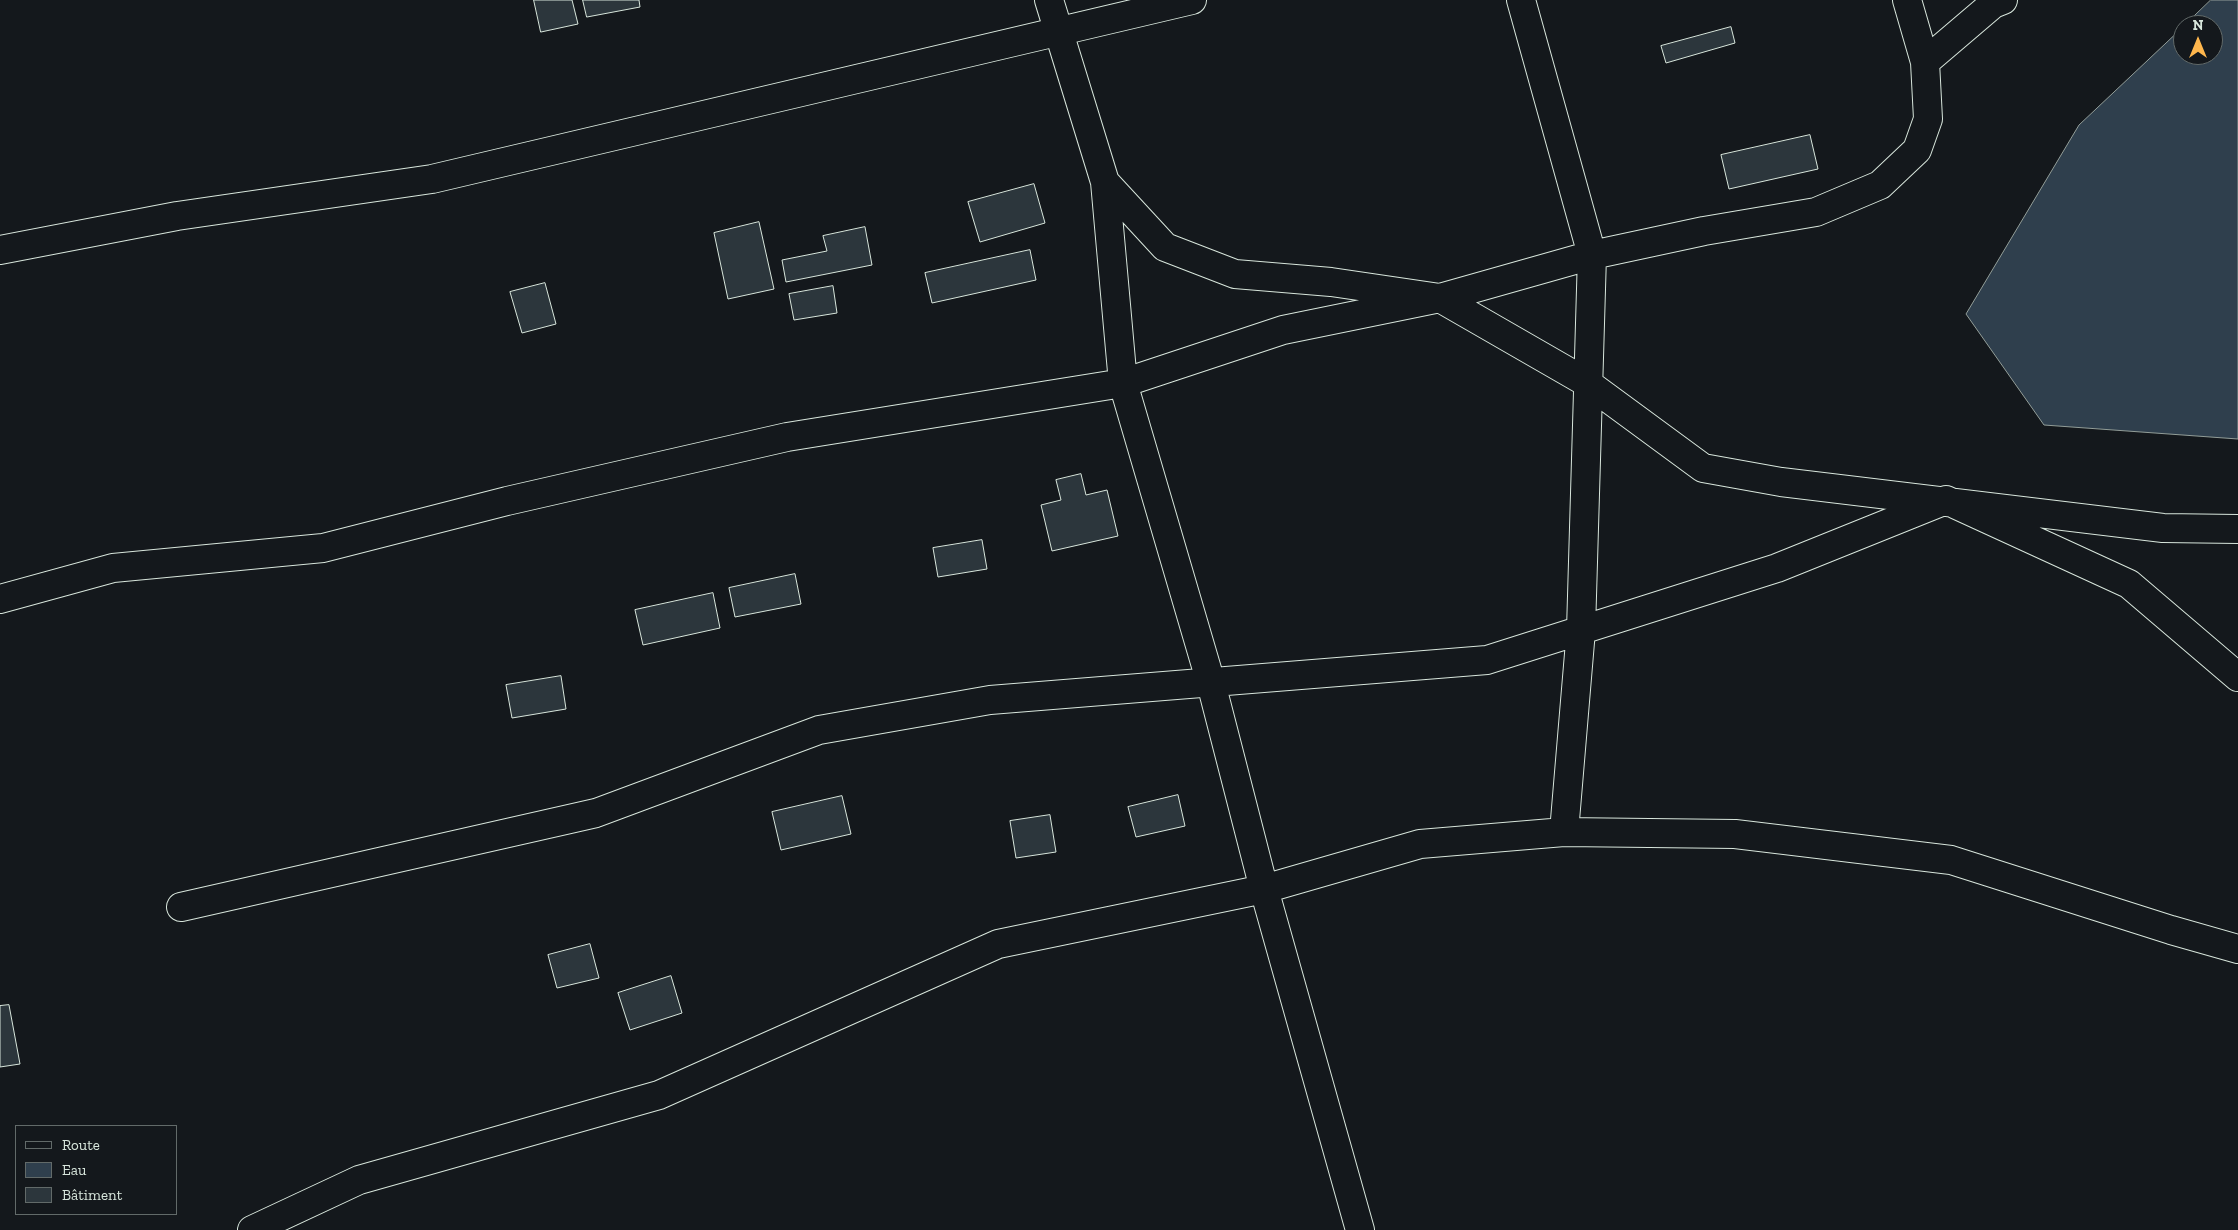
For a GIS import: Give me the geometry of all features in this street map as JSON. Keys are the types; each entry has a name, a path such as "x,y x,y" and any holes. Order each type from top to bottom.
{"street":[{"path":"1049,0 1105,182 1123,384 1211,683 1264,889 1360,1230"},
{"path":"0,250 177,216 432,179 1192,0"},
{"path":"1521,0 1592,255 1586,382 1581,630 1564,832"},
{"path":"0,599 113,568 323,548 508,501 787,437 1123,384 1283,330 1440,298 1592,255 1816,212 1880,185 1917,150 1928,119 1925,62 1907,0"},
{"path":"1925,62 1992,4 2003,0"},
{"path":"1105,182 1164,247 1235,274 1331,282 1440,298 1586,382 1703,468 1781,482 1946,500 2163,528 2238,529"},
{"path":"181,907 596,813 819,730 990,700 1487,660 1777,568 1946,500 2129,584 2238,677"},
{"path":"252,1230 359,1180 659,1095 998,944 1264,889 1420,844 1564,832 1735,834 1951,860 2171,930 2238,949"}],"water":[{"path":"2211,0 2238,0 2238,439 2044,425 1966,314 2079,125 2173,36 2173,65 2223,65 2223,15 2195,15"}],"building":[{"path":"534,0 572,0 578,24 541,32"},
{"path":"583,0 639,0 640,7 587,17"},
{"path":"1731,27 1735,43 1666,63 1661,46"},
{"path":"1810,135 1818,169 1729,189 1721,155"},
{"path":"1034,184 1045,223 980,242 968,202"},
{"path":"759,222 774,289 728,299 714,233"},
{"path":"865,227 872,265 786,282 782,260 827,251 823,236"},
{"path":"1030,250 1036,280 932,303 925,273"},
{"path":"545,283 556,324 522,333 510,292"},
{"path":"833,286 837,313 794,320 789,294"},
{"path":"1081,474 1086,495 1107,490 1118,536 1052,551 1041,505 1061,500 1056,480"},
{"path":"982,540 987,569 938,577 933,548"},
{"path":"795,574 801,604 735,617 729,588"},
{"path":"713,593 720,628 643,645 635,610"},
{"path":"561,676 566,709 512,718 506,685"},
{"path":"1178,795 1185,826 1136,837 1128,807"},
{"path":"842,796 851,834 781,850 772,812"},
{"path":"1050,815 1056,852 1016,858 1010,821"},
{"path":"590,944 599,978 557,988 548,955"},
{"path":"671,976 682,1013 630,1030 618,993"},
{"path":"9,1005 20,1064 0,1067 0,1006"}]}
